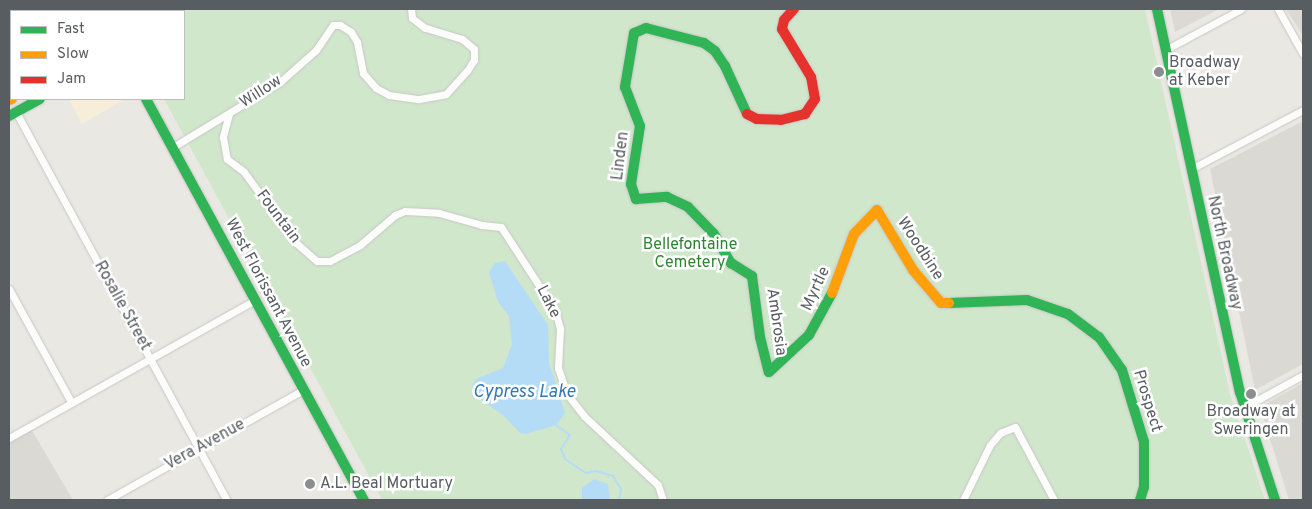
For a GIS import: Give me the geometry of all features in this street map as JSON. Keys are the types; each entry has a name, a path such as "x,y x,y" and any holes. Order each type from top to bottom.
{"street":[{"name":"Linden","path":"639,200 632,192 631,184 640,126 625,87 629,52 639,28 696,39 715,50 725,66 741,108 749,116 757,118 794,118 808,110 815,93 802,60 786,39 783,23 794,9"},
{"name":"North Broadway","path":"1156,9 1244,408 1275,500"},
{"path":"1165,50 1241,9"},
{"path":"1278,9 1303,54"},
{"name":"Willow","path":"173,147 229,114 300,66 316,50 330,27 337,25 351,32 357,42 362,73 376,88 389,94 431,99 446,94 458,83 474,60 474,49 462,39 426,28 411,12"},
{"path":"12,114 38,100"},
{"name":"West Florissant Avenue","path":"147,100 364,500"},
{"path":"1191,168 1303,110"},
{"name":"Rosalie Street","path":"12,114 150,358 226,500"},
{"name":"Fountain","path":"229,114 223,137 227,159 251,180 279,222 310,256 322,262 330,261 376,235"},
{"name":"Ambrosia","path":"639,200 658,195 688,207 714,234 731,263 752,276 760,337 769,372"},
{"name":"Myrtle","path":"769,372 792,354 809,335 834,289 854,234 877,210"},
{"name":"Woodbine","path":"877,210 912,270 941,304"},
{"name":"Lake","path":"376,235 386,222 405,211 439,213 501,227 555,310 560,329 558,368 567,394 584,416 658,485 663,500"},
{"path":"9,289 71,402"},
{"path":"9,438 255,300"},
{"name":"Prospect","path":"941,304 1027,300 1068,314 1099,337 1122,370 1137,410 1144,442 1144,487 1140,500"},
{"path":"1244,408 1303,375"},
{"name":"Vera Avenue","path":"106,500 303,390"},
{"path":"963,500 990,445 1000,433 1014,427 1054,500"}],"shaded area":[{"path":"1170,9 1219,9 1175,32"},
{"path":"1286,9 1303,9 1303,36"},
{"path":"70,100 123,100 82,124"},
{"path":"1303,121 1303,364 1255,390 1210,169"},
{"path":"1303,383 1303,500 1289,500 1262,413 1264,405"},
{"path":"31,429 73,500 9,500 9,442"}],"green space":[{"name":"Bellefontaine Cemetery","path":"115,9 1145,9 1230,394 1265,500 382,500 165,100 185,100 185,10"}],"water":[{"name":"Cypress Lake","path":"505,261 548,325 549,363 565,413 556,425 526,434 520,433 504,416 478,398 472,387 476,379 503,368 512,344 509,316 498,302 489,272 495,263"},
{"path":"594,479 608,484 610,500 582,500 582,488"}],"waterway":[{"path":"556,425 570,435 561,449 565,459 586,473 596,471 613,476 621,489 619,500"}],"traffic: fast":[{"path":"1157,9 1240,392 1275,500"},
{"path":"747,114 725,66 715,51 704,43 646,28 634,33 625,87 640,126 631,184 636,199 667,197 688,207 714,234 731,263 752,276 760,337 769,372 809,335 832,293"},
{"path":"9,116 38,100"},
{"path":"147,100 364,500"},
{"path":"949,303 1027,300 1068,314 1099,337 1122,370 1144,442 1144,487 1140,500"}],"traffic: slow":[{"path":"832,293 854,234 877,210 913,270 941,303 949,303"}],"traffic: jam":[{"path":"747,114 757,119 781,120 805,114 815,99 811,77 782,29 784,20 794,9"}],"place":[{"name":"Broadway at Keber","path":"1159,72"},
{"name":"Broadway at Sweringen","path":"1251,394"},
{"name":"A.L. Beal Mortuary","path":"310,484"}]}
